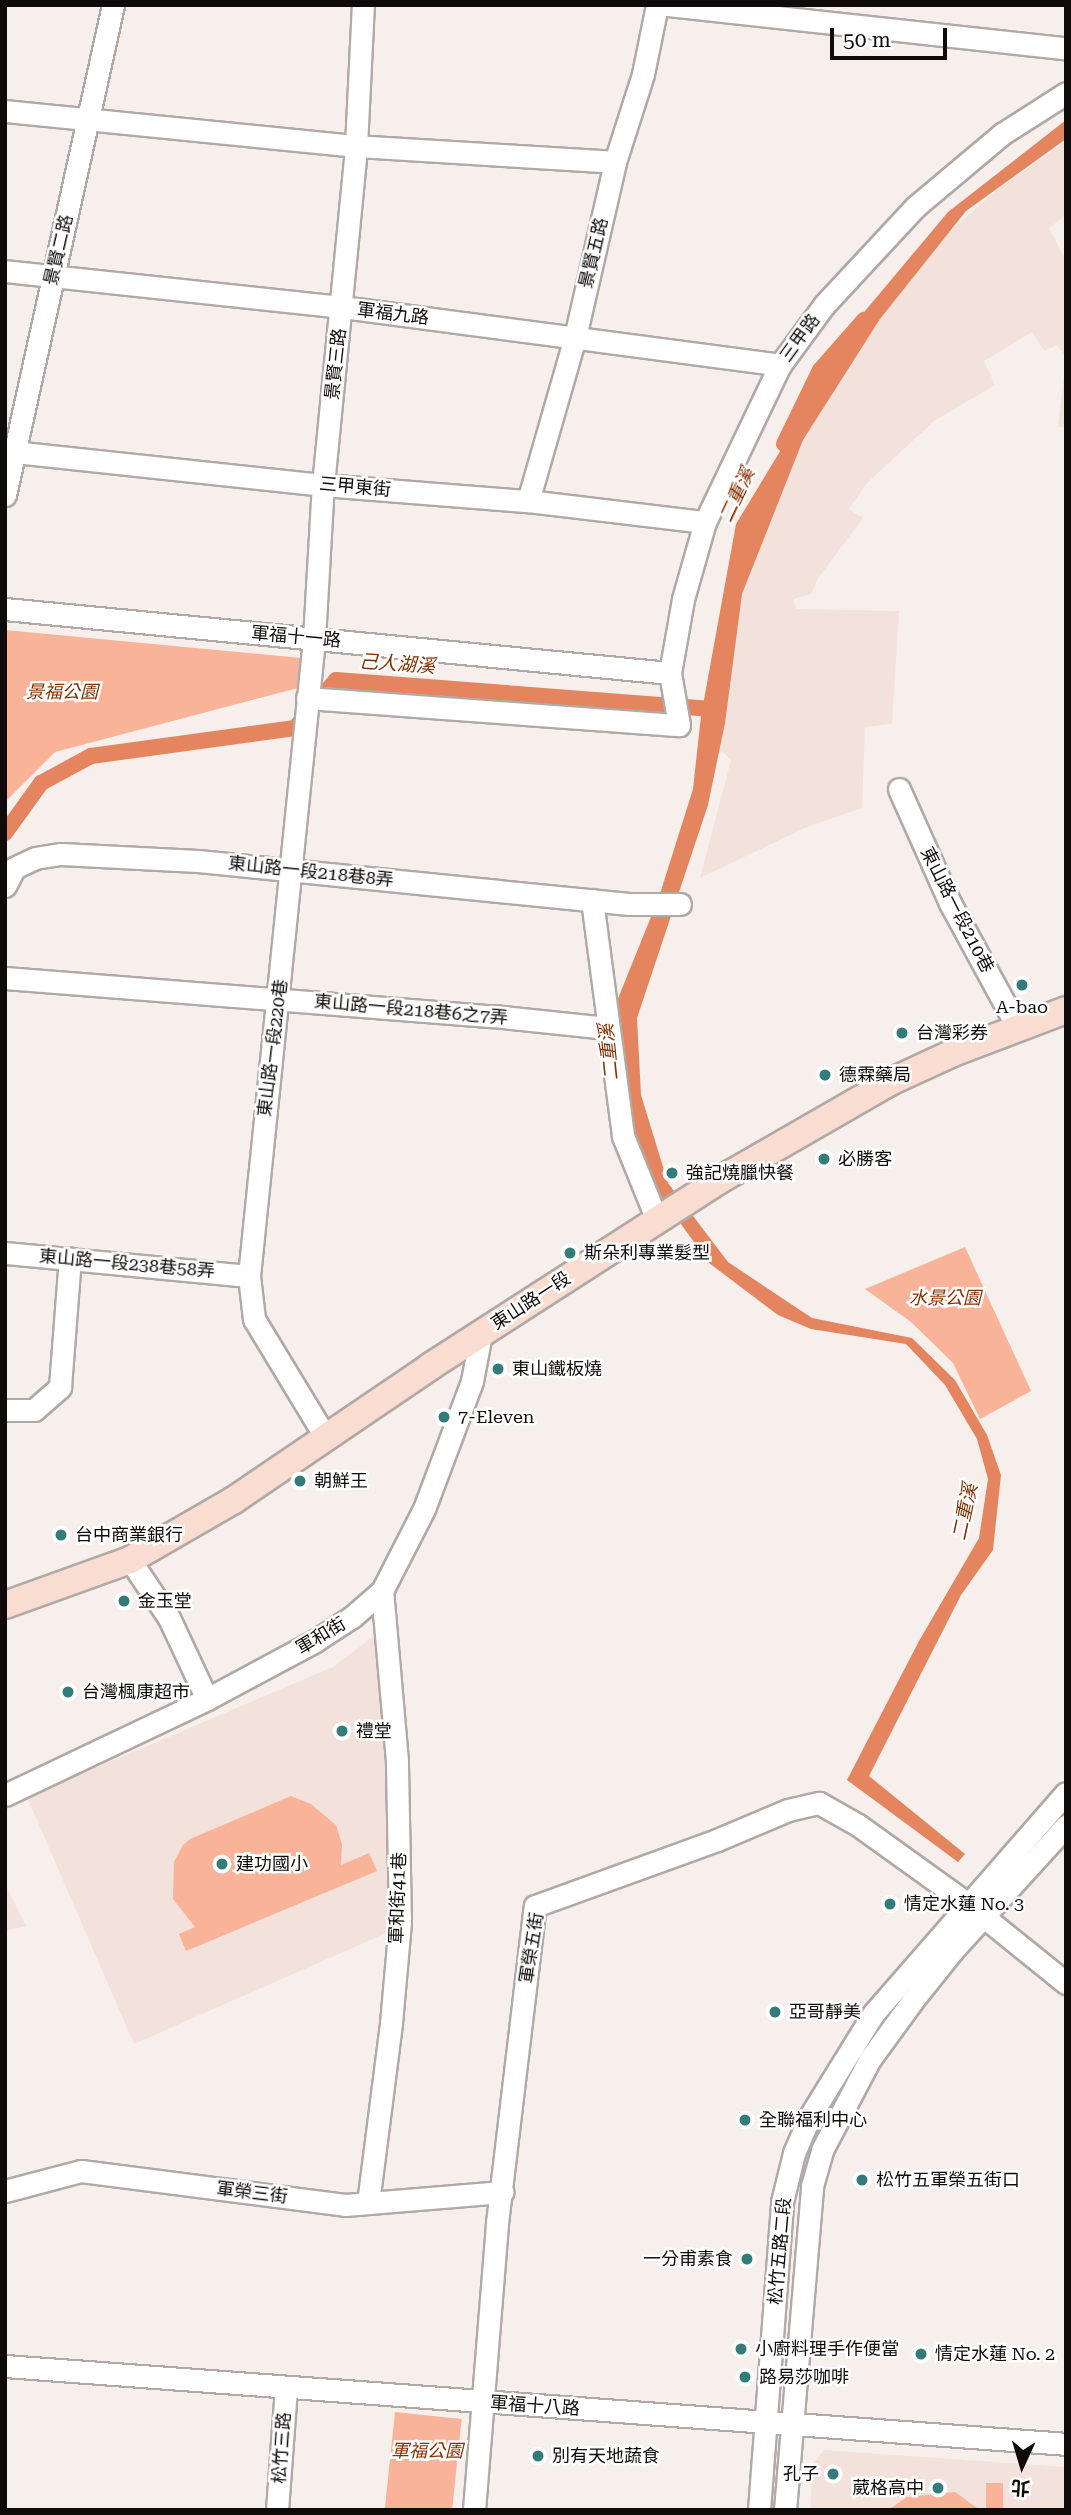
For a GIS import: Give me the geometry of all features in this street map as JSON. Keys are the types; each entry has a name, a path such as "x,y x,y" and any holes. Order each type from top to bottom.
{"main road":[{"name":"東山路一段","path":"5,1605 131,1560 234,1500 481,1334 718,1181 890,1082 1066,1010"}],"street":[{"name":"景賢二路","path":"5,495 10,451 53,276 113,5"},
{"name":"景賢三路","path":"314,639 323,485 356,146 363,5"},
{"name":"景賢五路","path":"528,501 575,337 615,162 643,74 657,5"},
{"path":"667,5 1066,48"},
{"name":"三甲路","path":"307,698 678,725 670,673 683,599 705,522 780,365 824,305 915,207 1002,134 1066,93"},
{"path":"5,111 356,146 615,162"},
{"name":"軍福九路","path":"5,271 342,307 780,365"},
{"name":"三甲東街","path":"10,451 323,485 528,501 705,522"},
{"name":"軍福十一路","path":"5,609 670,673"},
{"name":"東山路一段220巷","path":"314,639 249,1276 254,1319 326,1438"},
{"name":"東山路一段210巷","path":"899,789 950,902 1017,1028"},
{"name":"東山路一段218巷8弄","path":"5,886 14,868 35,858 61,854 198,861 629,904 680,904"},
{"path":"592,900 607,1028 624,1136 657,1220"},
{"name":"東山路一段218巷6之7弄","path":"5,978 607,1028"},
{"name":"東山路一段238巷58弄","path":"5,1253 249,1276"},
{"path":"5,1410 34,1410 60,1387 70,1258"},
{"name":"軍和街","path":"5,1795 207,1699 315,1641 352,1618 383,1591 424,1509 472,1381 481,1334"},
{"path":"131,1560 169,1618 207,1699"},
{"name":"軍和街41巷","path":"368,2203 391,2023 400,1922 397,1761 383,1591"},
{"name":"松竹五路二段","path":"785,2510 790,2423 812,2186 822,2150 870,2059 976,1910 1066,1793"},
{"name":"軍榮五街","path":"474,2510 480,2402 535,1906 717,1840 788,1810 818,1803 858,1825 976,1910 1066,1983"},
{"name":"松竹五路二段","path":"759,2510 782,2202 794,2153 810,2116 873,2014 976,1910 1066,1826"},
{"name":"軍榮三街","path":"5,2192 80,2171 345,2205 502,2192"},
{"name":"軍福十八路","path":"5,2366 1066,2444"},
{"name":"松竹三路","path":"277,2510 286,2387"}],"shaded area":[{"name":"二重溪","path":"1066,120 1066,139 966,211 880,319 803,440 742,594 725,723 708,805 637,1018 641,1095 668,1183 728,1262 812,1318 912,1338 955,1380 987,1435 1001,1475 993,1550 961,1595 869,1776 965,1854 958,1862 847,1780 919,1641 979,1538 988,1479 977,1439 945,1385 906,1344 811,1329 778,1315 709,1263 655,1188 636,1149 616,1031 617,1001 659,897 693,789 701,716 736,524 865,311 948,212"},
{"path":"1066,141 1066,215 1049,228 1066,261 1066,357 1057,345 1044,351 1032,332 984,361 995,385 934,421 866,484 849,509 863,518 819,577 811,594 793,599 796,609 899,611 892,724 865,727 862,808 807,827 700,878 731,760 709,739 725,602 785,452 899,276 998,189"},
{"path":"1066,357 1066,427 1058,427"},
{"name":"建功國小","path":"382,1630 391,1931 134,2044 27,1797 333,1667"},
{"path":"5,1884 26,1926 5,1931"},
{"name":"葳格高中","path":"824,2450 1066,2467 1066,2510 810,2510 813,2463"}],"green space":[{"name":"景福公園","path":"5,630 301,658 298,688 55,752 5,802"},
{"name":"水景公園","path":"965,1247 1031,1391 980,1419 953,1363 911,1322 865,1289"},
{"path":"291,1796 311,1804 336,1825 342,1844 341,1865 369,1853 377,1871 186,1951 179,1934 195,1927 173,1899 174,1862 183,1845 190,1839"},
{"name":"軍福公園","path":"395,2412 462,2419 452,2510 385,2509"},
{"path":"986,2483 1003,2483 1003,2510 986,2510"},
{"path":"955,2492 980,2510 888,2510 907,2497"}],"waterway":[{"name":"二重溪","path":"784,444 820,370 864,320"},
{"name":"己人湖溪","path":"5,833 41,783 91,756 295,728 336,680 715,709"}],"place":[{"name":"A-bao","path":"1022,985"},
{"name":"台灣彩券","path":"902,1033"},
{"name":"德霖藥局","path":"825,1075"},
{"name":"必勝客","path":"824,1159"},
{"name":"強記燒臘快餐","path":"672,1173"},
{"name":"斯朵利專業髮型","path":"570,1253"},
{"name":"東山鐵板燒","path":"498,1369"},
{"name":"7-Eleven","path":"444,1417"},
{"name":"朝鮮王","path":"300,1481"},
{"name":"台中商業銀行","path":"61,1535"},
{"name":"金玉堂","path":"124,1601"},
{"name":"台灣楓康超市","path":"68,1692"},
{"name":"禮堂","path":"342,1731"},
{"name":"建功國小","path":"222,1864"},
{"name":"情定水蓮 No. 3","path":"890,1904"},
{"name":"亞哥靜美","path":"775,2012"},
{"name":"全聯福利中心","path":"745,2120"},
{"name":"松竹五軍榮五街口","path":"862,2180"},
{"name":"一分甫素食","path":"747,2259"},
{"name":"小廚料理手作便當","path":"741,2349"},
{"name":"情定水蓮 No. 2","path":"921,2354"},
{"name":"路易莎咖啡","path":"745,2377"},
{"name":"別有天地蔬食","path":"538,2456"},
{"name":"孔子","path":"833,2474"},
{"name":"葳格高中","path":"938,2488"}]}
